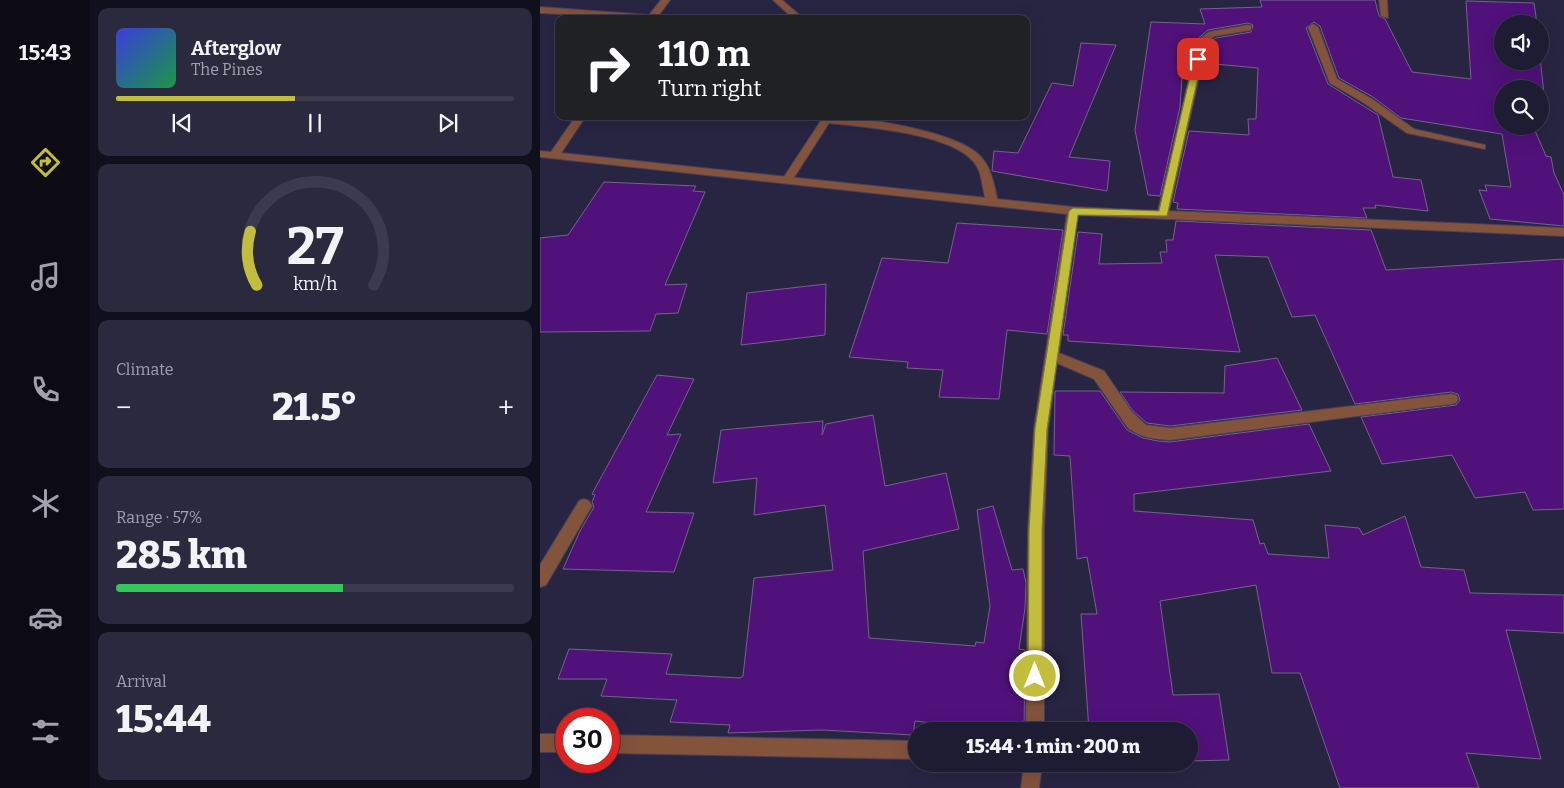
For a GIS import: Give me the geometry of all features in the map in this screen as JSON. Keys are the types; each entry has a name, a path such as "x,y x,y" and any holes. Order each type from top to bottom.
{"street":[{"path":"654,15 666,0"},
{"path":"777,0 795,15"},
{"path":"1383,0 1386,16"},
{"path":"540,10 602,15"},
{"path":"1313,27 1333,81 1368,101 1411,130 1481,147"},
{"path":"1163,214 1202,40 1212,34 1248,28"},
{"path":"555,154 578,120"},
{"path":"787,180 827,120"},
{"path":"841,120 910,131 947,142 972,154 983,168 992,202"},
{"path":"540,154 555,154 1073,211 1564,232"},
{"path":"1035,722 1036,530 1041,429 1073,211"},
{"path":"1052,356 1098,374 1112,390 1121,408 1136,426 1149,433 1170,434 1451,400"},
{"path":"540,580 584,506"},
{"path":"540,743 555,744"},
{"path":"620,744 908,750"},
{"path":"1030,788 1032,772"}],"building":[{"path":"1260,0 1375,0 1379,16 1385,19 1412,72 1471,79 1466,1 1534,3 1536,15 1494,15 1494,70 1541,70 1542,80 1494,80 1494,133 1401,118 1373,97 1339,78 1320,26 1314,22 1306,28 1328,84 1378,115 1393,177 1421,180 1428,211 1375,205 1376,208 1363,208 1367,218 1177,209 1178,203 1173,202 1189,131 1249,135 1248,119 1256,119 1258,68 1204,63 1209,42 1216,38 1251,32 1253,25 1248,23 1208,30 1196,40 1191,62 1183,62 1180,107 1160,196 1148,195 1135,130 1151,22 1205,24 1200,9 1262,7"},
{"path":"1081,43 1116,45 1069,157 1110,161 1107,191 992,171 994,151 1018,153 1052,83 1073,86"},
{"path":"1502,135 1537,135 1546,156 1551,157 1554,173 1564,195 1564,226 1490,219 1479,190 1487,191 1485,185 1511,187"},
{"path":"604,182 696,186 693,191 705,192 665,285 687,284 678,313 656,314 650,331 540,332 540,238 568,235"},
{"path":"1176,221 1371,230 1386,270 1564,259 1564,509 1533,510 1525,492 1475,498 1452,455 1382,464 1361,417 1456,405 1460,400 1458,394 1451,392 1355,404 1315,315 1292,317 1268,257 1215,255 1240,352 1068,341 1068,335 1063,335 1078,232 1102,234 1099,264 1162,263 1160,252 1167,252 1166,240 1173,240"},
{"path":"957,223 1063,230 1047,334 1007,330 999,399 939,397 943,370 907,368 908,362 849,357 882,258 948,263"},
{"path":"826,284 825,335 741,345 747,293"},
{"path":"1277,358 1302,410 1170,426 1147,423 1133,411 1120,392 1224,393 1225,366"},
{"path":"657,375 694,379 667,435 681,434 646,512 694,513 674,572 563,569 580,531 594,507 592,502 595,495 592,494"},
{"path":"1055,391 1100,391 1127,430 1143,438 1158,441 1170,442 1309,424 1331,471 1134,494 1134,511 1253,520 1260,544 1264,543 1268,554 1329,558 1325,525 1359,528 1363,535 1405,516 1421,567 1464,570 1470,593 1564,595 1564,633 1506,630 1541,759 1466,753 1479,788 1340,788 1300,673 1272,673 1256,585 1160,601 1173,695 1219,694 1229,760 1198,761 1198,722 1088,722 1081,614 1097,614 1087,557 1077,559 1070,456 1054,455"},
{"path":"873,415 885,486 946,473 959,529 863,551 869,638 975,646 976,642 984,643 990,606 977,510 993,506 1012,570 1023,569 1026,583 1025,608 1019,649 1025,650 1024,722 915,721 908,722 908,735 822,730 728,733 730,725 670,722 677,700 601,696 607,679 558,679 569,649 672,654 666,674 740,678 743,676 754,578 833,570 825,505 754,515 757,478 713,483 721,430 823,421 822,435 826,424"}],"route":[{"path":"1035,676 1036,530 1041,429 1073,211 1163,214 1198,59"}]}
